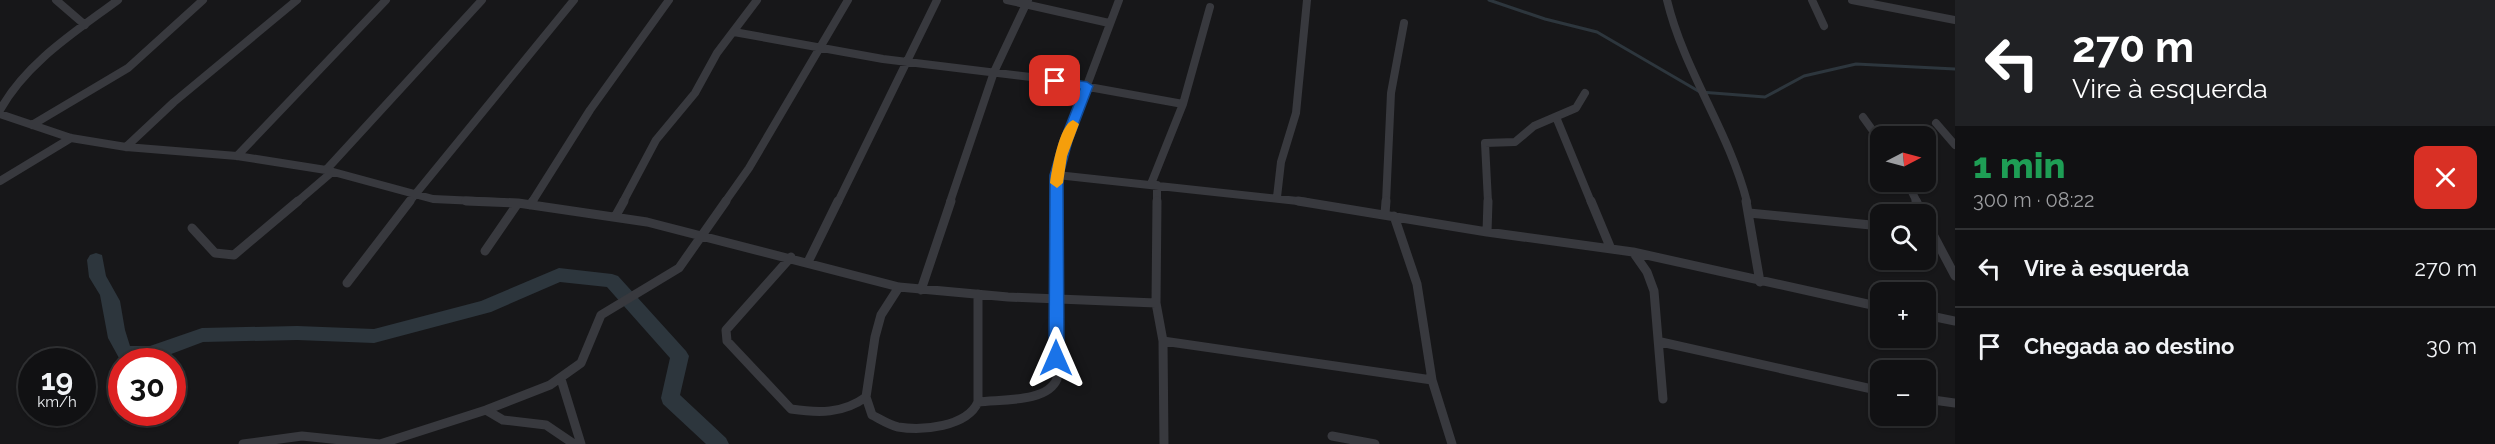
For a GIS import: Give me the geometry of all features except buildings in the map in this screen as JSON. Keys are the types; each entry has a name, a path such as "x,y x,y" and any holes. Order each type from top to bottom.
{"street":[{"path":"56,0 85,25"},
{"path":"118,0 20,78 6,96 0,112 71,138 126,147 237,156 329,171 433,199 518,203 615,217 791,257 899,287 978,294 1156,303"},
{"path":"32,125 128,68 203,0"},
{"path":"126,147 174,102 297,0"},
{"path":"237,156 386,0"},
{"path":"192,228 214,252 223,257 234,255 329,171 482,0"},
{"path":"347,283 415,194 574,0"},
{"path":"530,205 590,110 669,0"},
{"path":"615,217 656,140 695,93 717,53 757,0"},
{"path":"243,444 302,436 380,444 486,410 561,379 581,363 601,315 679,268 749,168 848,0"},
{"path":"808,262 865,151 905,61 937,0"},
{"path":"1007,0 1028,2 1109,23"},
{"path":"978,402 1044,394 1057,379 1057,175 1066,141 1119,0"},
{"path":"1277,196 1281,162 1296,113 1307,0"},
{"path":"1667,0 1673,32 1734,159 1749,213 1760,282"},
{"path":"1812,0 1824,26"},
{"path":"1852,0 1955,20"},
{"path":"921,290 994,72 1008,38 1028,2"},
{"path":"1164,444 1163,341 1156,303 1154,185 1183,104 1210,7"},
{"path":"1404,23 1391,93 1390,215 1417,284 1432,380 1452,444"},
{"path":"734,33 905,61 1087,86 1183,104"},
{"path":"1487,232 1489,211 1485,143 1511,143 1534,126 1576,108 1585,93"},
{"path":"1556,117 1611,249"},
{"path":"1863,117 1870,127"},
{"path":"1936,123 1955,145"},
{"path":"0,181 71,138"},
{"path":"1057,175 1277,196 1487,232 1633,252 1870,305"},
{"path":"485,251 518,203"},
{"path":"1749,213 1870,225"},
{"path":"1936,244 1955,276"},
{"path":"1633,252 1647,272 1654,291 1664,399"},
{"path":"791,257 726,330 727,341 791,409 846,410 855,407 866,397"},
{"path":"899,287 877,324 866,397 870,412 876,419 909,428 954,423 974,411 978,402 978,294"},
{"path":"1936,317 1955,321"},
{"path":"1163,341 1432,380"},
{"path":"1660,342 1870,389"},
{"path":"561,379 581,444"},
{"path":"1936,400 1955,403"},
{"path":"486,410 502,422 537,423 547,426 574,444"},
{"path":"1332,436 1375,444"}],"waterway":[{"path":"1489,0 1545,19 1597,32 1700,92 1765,97 1804,76 1856,64 1955,69"},
{"path":"96,260 98,277 112,301 117,338 125,353 150,354 202,335 297,333 374,336 485,307 559,275 612,281 680,356 670,398 719,444"}],"slow traffic":[{"path":"1057,183 1061,156 1073,124"}],"route":[{"path":"1055,81 1087,86 1084,99 1066,141 1057,175 1056,358"}]}
